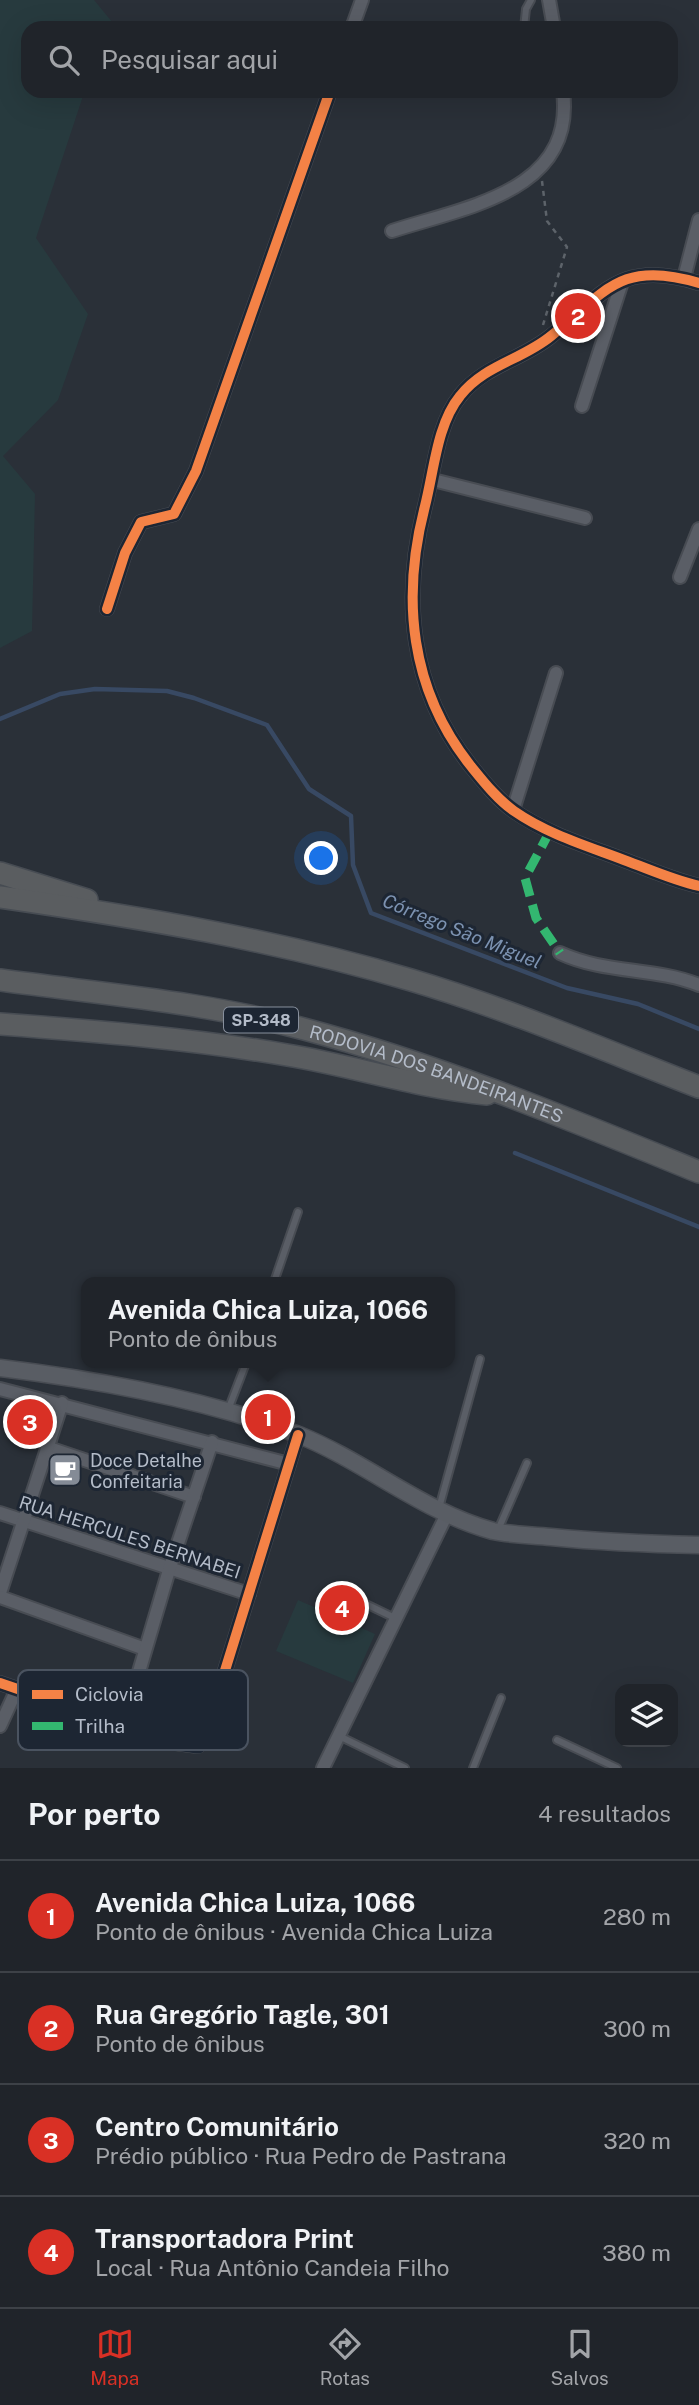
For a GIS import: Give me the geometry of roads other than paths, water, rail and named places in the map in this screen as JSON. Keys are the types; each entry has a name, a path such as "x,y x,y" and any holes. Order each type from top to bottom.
{"highway":[{"path":"0,873 149,919 410,980 544,1026 699,1087"},
{"path":"0,897 149,919"},
{"name":"RODOVIA DOS BANDEIRANTES","path":"0,980 202,1009 302,1028 455,1074 699,1172"},
{"path":"0,1024 144,1037 287,1055 442,1090 513,1097"}],"main road":[{"path":"0,1368 77,1377 227,1412 298,1435 335,1452 442,1512 498,1532 622,1544 699,1545"}],"street":[{"path":"354,21 362,0"},
{"path":"550,0 553,21"},
{"path":"107,609 133,534 141,522 174,514 196,471 328,98"},
{"path":"392,231 517,188 547,163 559,140 565,119 564,98"},
{"path":"684,278 699,220"},
{"path":"699,283 684,278 649,274 622,282 587,302 537,346 485,371 457,399 446,419 416,547 411,608 421,673 440,721 453,743 486,785 513,810 574,841 699,886"},
{"path":"582,406 622,282"},
{"path":"433,481 585,518"},
{"path":"680,577 699,529"},
{"path":"513,810 556,673"},
{"path":"560,953 598,967 675,978 699,985"},
{"path":"0,1389 289,1464"},
{"path":"62,1403 49,1448 22,1520 0,1595 145,1649"},
{"path":"224,1670 298,1435"},
{"path":"139,1670 212,1442"},
{"path":"49,1448 194,1497"},
{"path":"323,1768 397,1619 442,1512"},
{"name":"RUA HERCULES BERNABEI","path":"0,1513 249,1594"},
{"path":"0,1683 17,1689 0,1726"}],"lane":[{"path":"525,21 526,9 531,0"},
{"path":"276,1277 298,1212"},
{"path":"442,1512 480,1359"},
{"path":"227,1412 244,1368"},
{"path":"498,1532 527,1463"},
{"path":"345,1594 397,1619"},
{"path":"472,1768 501,1698"},
{"path":"339,1736 405,1768"},
{"path":"557,1740 617,1768"}],"waterway":[{"name":"Córrego São Miguel","path":"0,719 60,694 95,689 167,691 267,725 309,789 351,816 353,865 371,913 567,988 638,1004 699,1029"},
{"path":"515,1153 699,1227"}],"place":[{"name":"Rua Gregório Tagle, 301","path":"578,316"},
{"name":"Avenida Chica Luiza, 1066","path":"268,1417"},
{"name":"Centro Comunitário","path":"30,1422"},
{"name":"Doce Detalhe Confeitaria","path":"65,1470"},
{"name":"Transportadora Print","path":"342,1608"}]}
